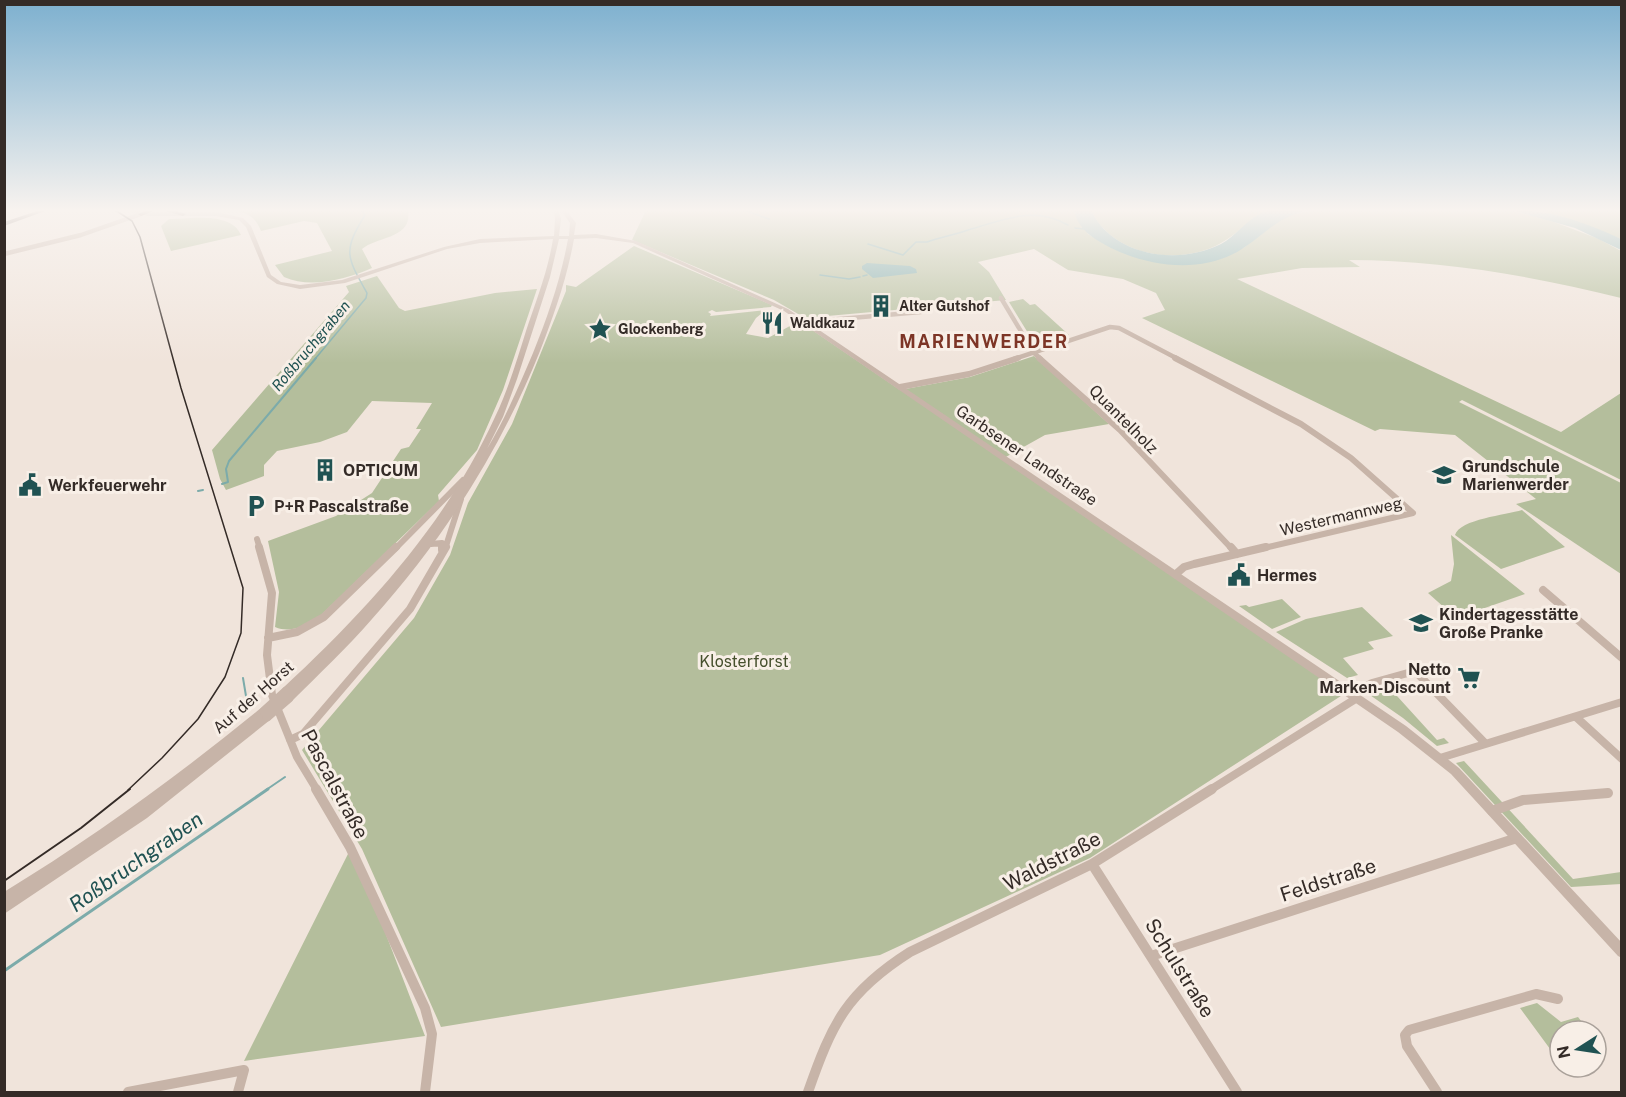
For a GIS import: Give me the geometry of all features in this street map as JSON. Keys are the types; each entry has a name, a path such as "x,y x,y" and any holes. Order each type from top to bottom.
{"street":[{"name":"Garbsener Landstraße","path":"263,261 268,274 279,283 313,287 358,277 408,261"},
{"name":"Auf der Horst","path":"288,694 393,581 424,542 474,466 500,416 516,374 546,287 551,261"},
{"name":"Auf der Horst","path":"4,908 143,815 266,714 339,650 383,603 431,544 498,437 529,374 554,306 565,261"},
{"name":"Garbsener Landstraße","path":"677,261 779,306 804,322 1355,696 1440,758 1622,952"},
{"name":"Quantelholz","path":"1001,298 1034,353 1120,430 1237,554"},
{"path":"804,322 921,312"},
{"name":"Westermannweg","path":"1034,353 1110,327 1119,328 1301,424 1351,458 1413,513 1184,567 1176,574"},
{"path":"900,387 969,374 1034,353"},
{"name":"Auf der Horst","path":"268,638 297,632 324,617 440,506 474,466"},
{"name":"Auf der Horst","path":"290,740 303,734 394,629 421,593 448,544 461,499"},
{"name":"Pascalstraße","path":"257,539 272,592 267,655 272,695 297,757 350,847 425,1008 432,1034 425,1092"},
{"path":"431,544 438,542 443,544 441,555"},
{"path":"1543,590 1622,658"},
{"name":"Waldstraße","path":"808,1092 828,1035 861,987 884,968 910,952 1092,864 1355,696 1372,682 1415,671 1485,743"},
{"path":"1440,758 1622,702"},
{"name":"Auf der Horst","path":"4,899 129,816 266,714"},
{"path":"1576,717 1622,759"},
{"path":"1492,811 1523,800 1608,793"},
{"name":"Feldstraße","path":"1151,956 1517,838"},
{"name":"Schulstraße","path":"1092,864 1237,1092"},
{"path":"1437,1092 1407,1046 1405,1035 1409,1030 1536,993 1558,999"},
{"path":"128,1092 244,1070 238,1092"}],"green space":[{"path":"290,261 368,261 372,268 340,279 306,282 284,277 275,265"},
{"name":"Klosterforst","path":"613,261 670,261 772,305 771,307 716,312 712,310 708,312 710,316 766,310 756,318 746,334 768,338 799,321 900,390 970,377 1034,356 1109,424 1045,435 1004,458 1344,694 1090,858 880,955 441,1027 362,849 302,750 414,618 450,555 468,503 512,424 566,291 566,285 576,287"},
{"path":"682,261 981,261 978,262 989,272 1006,300 805,318 774,300"},
{"path":"1054,261 1351,261 1360,267 1302,268 1237,279 1561,432 1621,393 1621,480 1462,400 1459,402 1621,483 1621,574 1516,504 1536,499 1455,435 1380,429 1375,431 1142,318 1165,310 1156,293 1123,279 1068,270"},
{"path":"1386,261 1621,261 1621,298 1521,276"},
{"path":"377,276 399,308 405,311 495,293 537,289 503,390 477,450 438,495 439,501 314,622 295,629 280,629 275,627 279,592 268,541 336,516 372,493 401,449 409,447 421,429 416,429 432,403 372,401 347,432 320,442 277,451 264,465 264,476 226,490 220,479 212,450 349,292 346,286"},
{"path":"1023,299 1030,305 1035,304 1069,335 1036,346 1009,302"},
{"path":"1522,510 1565,547 1501,569 1455,535 1465,525 1474,521"},
{"path":"1451,535 1525,594 1456,618 1428,593 1451,581 1454,564"},
{"path":"1282,599 1301,617 1272,629 1239,606 1249,607"},
{"path":"1362,607 1393,636 1368,642 1374,649 1343,658 1358,675 1347,678 1276,632 1306,619"},
{"path":"1387,685 1437,740 1444,738 1449,743 1437,746 1367,693"},
{"path":"1464,761 1573,879 1621,872 1621,884 1571,887 1456,763"},
{"path":"352,846 425,1036 244,1061"},
{"path":"1537,1003 1557,1019 1548,1019 1548,1046 1520,1008"}],"water":[{"path":"1149,261 1212,261 1179,265"},
{"path":"867,263 910,266 916,269 917,273 873,278 862,269 862,266"}],"waterway":[{"name":"Roßbruchgraben","path":"315,359 366,298 367,293 351,261"},
{"path":"820,275 849,279 860,277"},
{"path":"863,276 867,275"},
{"name":"Roßbruchgraben","path":"222,484 228,482 226,469 229,461 316,358"},
{"name":"Roßbruchgraben","path":"198,491 203,490"},
{"name":"Roßbruchgraben","path":"243,678 246,696"},
{"name":"Roßbruchgraben","path":"266,790 285,777"},
{"name":"Roßbruchgraben","path":"4,971 268,789"}],"tram line":[{"path":"128,790 198,719 225,677 241,633 243,588 181,388 147,261"},
{"path":"4,881 81,828 130,789"}],"place":[{"name":"Alter Gutshof","path":"881,306"},
{"name":"Waldkauz","path":"772,323"},
{"name":"Glockenberg","path":"600,329"},
{"name":"OPTICUM","path":"325,470"},
{"name":"Grundschule Marienwerder","path":"1444,475"},
{"name":"Werkfeuerwehr","path":"30,485"},
{"name":"P+R Pascalstraße","path":"256,506"},
{"name":"Hermes","path":"1239,575"},
{"name":"Kindertagesstätte Große Pranke","path":"1421,623"},
{"name":"Netto Marken-Discount","path":"1469,678"}],"district":[{"name":"MARIENWERDER","path":"984,342"}]}
